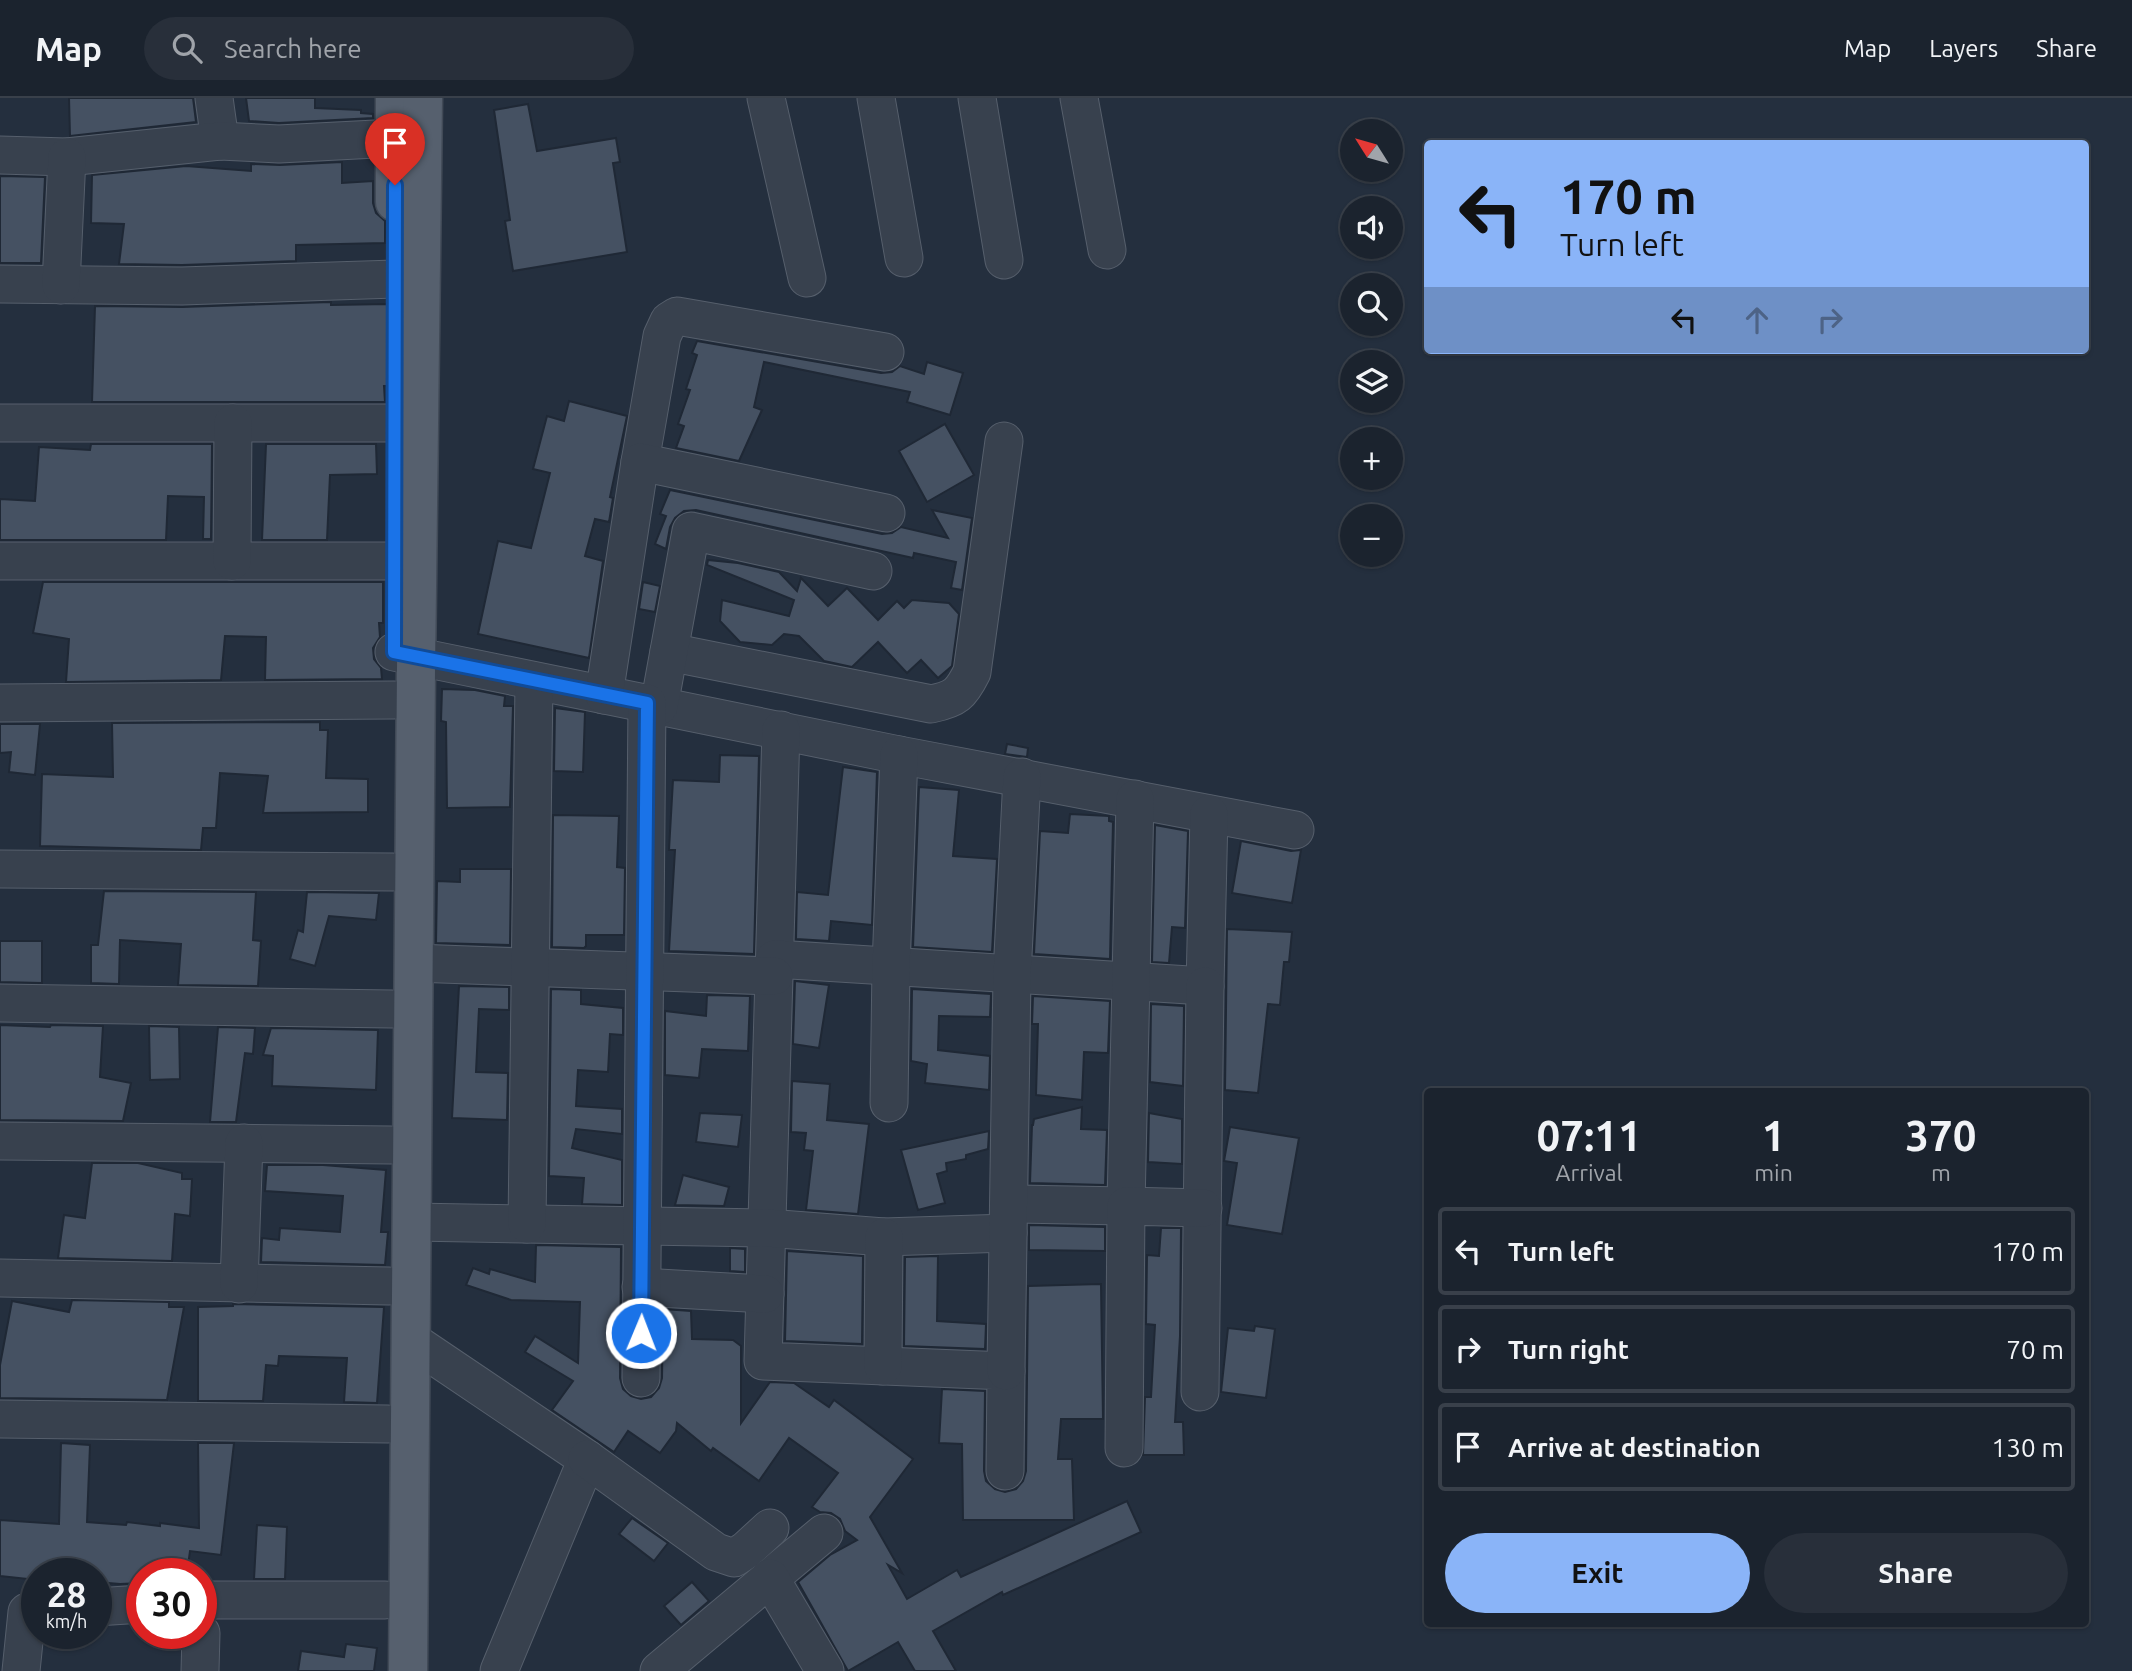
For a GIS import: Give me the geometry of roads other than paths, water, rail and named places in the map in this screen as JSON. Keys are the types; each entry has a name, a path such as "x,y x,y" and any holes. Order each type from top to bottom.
{"main road":[{"path":"395,98 395,138 408,280 405,655 414,963 408,1671"},
{"path":"383,1671 390,1286 394,699 405,655 394,561 394,423 423,98"}],"street":[{"path":"214,98 220,141"},
{"path":"766,98 807,278"},
{"path":"876,98 904,258"},
{"path":"977,98 1004,260"},
{"path":"1079,98 1107,250"},
{"path":"0,155 67,157 220,141 279,144 395,138"},
{"path":"61,285 67,157"},
{"path":"0,284 182,286 408,280"},
{"path":"604,695 640,462 662,336 669,321 677,316 885,352"},
{"path":"0,423 394,423"},
{"path":"232,561 233,423"},
{"path":"669,652 931,704 950,700 963,690 972,672 1004,441"},
{"path":"640,462 886,513"},
{"path":"641,1378 644,970 653,704 669,652 691,531 873,571"},
{"path":"0,561 394,561"},
{"path":"405,655 899,755 1295,830"},
{"path":"527,1224 534,681"},
{"path":"0,703 394,699"},
{"path":"781,730 763,1361 1006,1371"},
{"path":"889,1103 899,755"},
{"path":"1005,1471 1012,975 1022,777"},
{"path":"1124,1448 1129,982 1135,799"},
{"path":"1200,1392 1209,814"},
{"path":"0,869 393,872"},
{"path":"414,963 644,970 891,967 1205,986"},
{"path":"0,1003 392,1009"},
{"path":"0,1141 391,1145"},
{"path":"239,1284 244,1143"},
{"path":"412,1222 767,1228 884,1237 1126,1206 1203,1208"},
{"path":"884,1237 884,1366"},
{"path":"0,1278 390,1286"},
{"path":"642,1287 765,1293"},
{"path":"412,1341 587,1459 716,1552 734,1558 770,1528"},
{"path":"0,1419 387,1424"},
{"path":"499,1671 587,1459"},
{"path":"659,1671 824,1533"},
{"path":"770,1578 825,1671"},
{"path":"217,1600 385,1600"},
{"path":"21,1649 21,1671"},
{"path":"200,1671 201,1649"}]}
